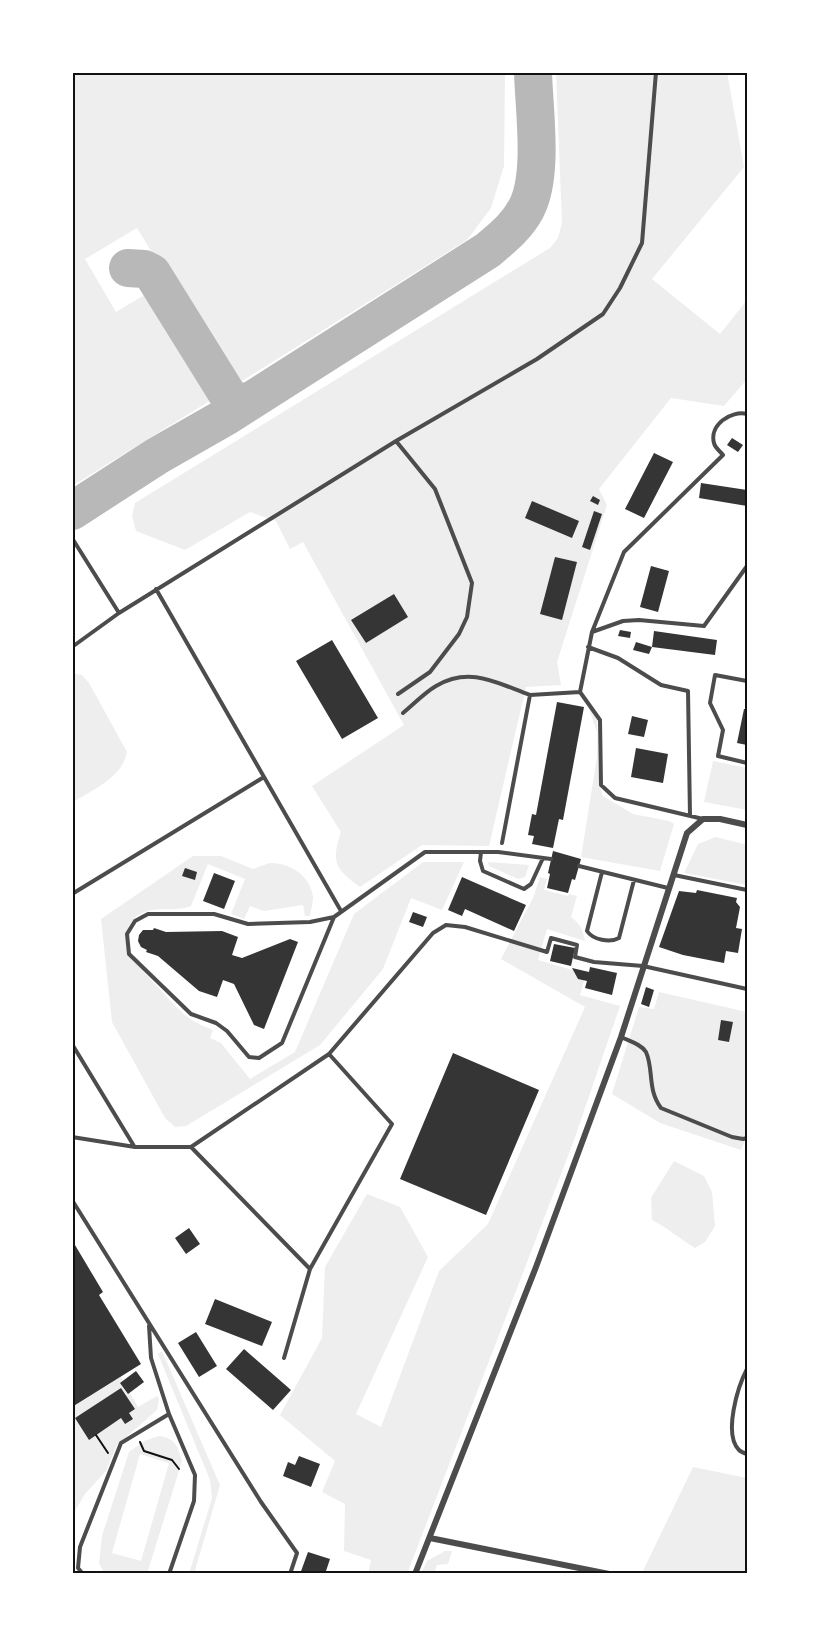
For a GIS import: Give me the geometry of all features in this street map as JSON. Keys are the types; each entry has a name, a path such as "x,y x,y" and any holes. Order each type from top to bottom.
{"street":[{"path":"415,1574 536,1267 621,1037 687,833 703,819 720,819 747,825"},
{"path":"430,1538 609,1574"}],"lane":[{"path":"72,647 119,613 396,441 537,359 603,314 620,288 642,243 656,72"},
{"path":"703,819 615,798 601,785 600,720 580,692 592,632 624,552 723,455 715,446 713,439 715,429 721,421 732,415 747,414"},
{"path":"396,441 435,489 472,583 467,617 459,634 430,672 398,694"},
{"path":"72,538 119,613"},
{"path":"592,632 623,621 639,620 704,626 747,566"},
{"path":"156,590 341,911"},
{"path":"588,647 618,658 661,685 688,691 690,816"},
{"path":"403,713 436,686 464,675 485,678 530,695 580,692"},
{"path":"747,681 715,675 710,703 723,730 718,756 747,763"},
{"path":"502,843 530,695"},
{"path":"72,894 264,777"},
{"path":"334,917 310,922 248,924 214,914 148,914 135,921 127,934 127,948 129,954 191,1014 216,1023 227,1031 249,1057 259,1058 282,1043 334,917 425,852 498,852 551,859"},
{"path":"481,852 480,861 483,871 524,889 531,884 543,858"},
{"path":"579,866 669,888"},
{"path":"602,872 587,930 592,936 610,941 619,939 634,880"},
{"path":"674,874 747,890"},
{"path":"72,1137 135,1147 191,1147 329,1054 433,933 446,925 465,927 547,952 551,938 577,945 575,957 594,962 643,966 746,989 747,982"},
{"path":"621,1037 637,1044 645,1051 655,1099 662,1108 732,1137 747,1138"},
{"path":"72,1044 135,1147"},
{"path":"284,1358 310,1269 392,1124 329,1054"},
{"path":"191,1147 310,1269"},
{"path":"72,1200 261,1502 297,1553 290,1574"},
{"path":"149,1326 151,1358 169,1414 195,1474 194,1501 169,1574"},
{"path":"747,1369 733,1412 732,1435 738,1449 747,1455"},
{"path":"83,1574 78,1568 80,1547 121,1443 169,1414"}],"path":[{"path":"138,1433 144,1451 172,1460 179,1469"},
{"path":"96,1435 114,1461"}],"shaded area":[{"path":"72,72 505,72 504,166 491,208 467,240 234,386 137,228 85,259 116,312 151,291 216,397 72,486"},
{"path":"556,72 727,72 744,167 652,279 720,334 747,300 747,379 724,406 671,398 599,489 607,505 557,662 561,685 526,687 489,846 422,845 360,887 340,870 337,864 336,851 341,832 312,786 404,725 303,542 290,549 276,521 250,512 185,550 136,531 132,516 135,503 550,248 558,238 562,223"},
{"path":"72,673 82,675 89,683 127,752 124,761 113,776 72,803"},
{"path":"588,706 597,718 599,784 603,796 633,814 674,824 660,871 581,857 597,757 597,732"},
{"path":"713,761 747,768 747,810 704,802"},
{"path":"716,837 747,845 747,885 684,873 698,844"},
{"path":"193,856 221,856 253,869 271,863 293,868 304,877 311,890 313,899 310,916 305,916 303,905 264,911 250,906 244,919 231,914 245,879 208,864 191,906 143,912 134,919 127,933 127,944 132,957 185,1015 213,1030 210,1038 221,1043 250,1079 295,1052 354,914 423,862 464,862 442,910 411,898 383,969 320,1045 186,1126 175,1127 165,1118 112,1022 101,919"},
{"path":"488,862 529,865 525,877 518,879 489,866"},
{"path":"540,877 547,879 544,890 577,896 571,917 581,927 585,941 547,929 538,960 586,974 580,995 620,1006 573,1143 407,1574 368,1574 371,1560 344,1551 345,1504 322,1492 335,1461 280,1415 322,1338 325,1267 367,1194 400,1207 428,1257 356,1414 381,1427 439,1271 488,1224 585,1007 501,959 533,898"},
{"path":"659,992 747,1012 747,1135 741,1150 660,1123 612,1094 639,1007 654,1009"},
{"path":"674,1161 704,1176 712,1192 715,1226 705,1242 695,1248 652,1220 651,1198"},
{"path":"162,1351 220,1485 194,1574 189,1574 212,1498 210,1480 158,1354"},
{"path":"121,1377 138,1407 157,1396 159,1399 157,1410 117,1445 106,1471 85,1494 76,1509 72,1523 72,1407","holes":["121,1388 135,1409 129,1413 125,1424 121,1418 90,1439 75,1418"]},
{"path":"159,1436 169,1439 177,1447 182,1461 147,1574 105,1574 99,1563 102,1536 129,1452 144,1441","holes":["140,1454 169,1463 141,1561 112,1553"]},
{"path":"693,1467 747,1478 747,1574 642,1573"},
{"path":"445,1551 452,1551 448,1564 437,1565 434,1574 421,1574 427,1561"}],"building":[{"path":"732,438 743,445 738,452 727,445"},
{"path":"654,453 673,462 644,518 625,509"},
{"path":"701,483 747,490 747,506 699,498"},
{"path":"593,496 600,500 598,505 590,501"},
{"path":"532,501 579,521 572,538 525,518"},
{"path":"594,511 602,514 590,550 582,547"},
{"path":"555,557 577,562 562,620 540,614"},
{"path":"651,566 669,571 658,612 640,607"},
{"path":"394,594 408,617 366,643 351,620"},
{"path":"620,630 631,632 630,638 618,636"},
{"path":"654,631 717,640 715,655 652,647"},
{"path":"332,640 378,718 342,739 296,661"},
{"path":"636,642 652,647 649,654 633,650"},
{"path":"557,702 584,707 563,820 559,819 553,848 532,844 534,836 528,835 532,814 536,815"},
{"path":"744,709 747,709 747,745 737,743"},
{"path":"632,716 648,720 644,737 628,734"},
{"path":"636,748 668,754 663,783 631,777"},
{"path":"553,851 581,859 575,880 572,879 568,893 547,888"},
{"path":"185,868 197,872 195,880 182,876"},
{"path":"214,873 235,881 224,909 203,901"},
{"path":"462,877 526,905 514,931 465,909 462,916 448,910"},
{"path":"697,890 737,898 736,902 740,907 736,928 742,929 738,953 726,951 724,963 683,955 659,947 679,891 696,893"},
{"path":"413,912 427,917 423,927 409,922"},
{"path":"154,928 166,932 222,931 238,937 232,955 242,958 290,939 298,942 264,1029 254,1025 234,984 223,980 217,997 199,991 158,956 146,952 147,950 141,947 138,941 139,935 143,930"},
{"path":"554,944 575,948 571,966 550,961"},
{"path":"590,967 617,973 612,995 585,988 587,981 578,979 572,968 589,972"},
{"path":"646,987 654,990 649,1007 641,1004"},
{"path":"721,1020 733,1022 729,1042 718,1040"},
{"path":"453,1053 539,1090 486,1215 400,1179"},
{"path":"189,1228 200,1244 186,1254 175,1238"},
{"path":"72,1240 103,1292 99,1295 141,1364 72,1407"},
{"path":"215,1299 272,1322 262,1346 205,1324"},
{"path":"196,1332 217,1366 199,1377 178,1343"},
{"path":"244,1349 291,1390 273,1410 226,1369"},
{"path":"136,1371 144,1382 128,1394 120,1383"},
{"path":"121,1388 135,1409 129,1413 133,1419 125,1424 121,1418 89,1440 75,1418"},
{"path":"299,1456 320,1464 311,1487 283,1476 288,1462 295,1465"},
{"path":"308,1552 330,1559 325,1574 300,1574"}],"taxiway":[{"path":"72,511 157,456 227,416 488,250 504,236 526,209 535,179 537,142 533,72"},
{"path":"128,268 144,269 152,273 229,397 237,401 248,402"}]}
